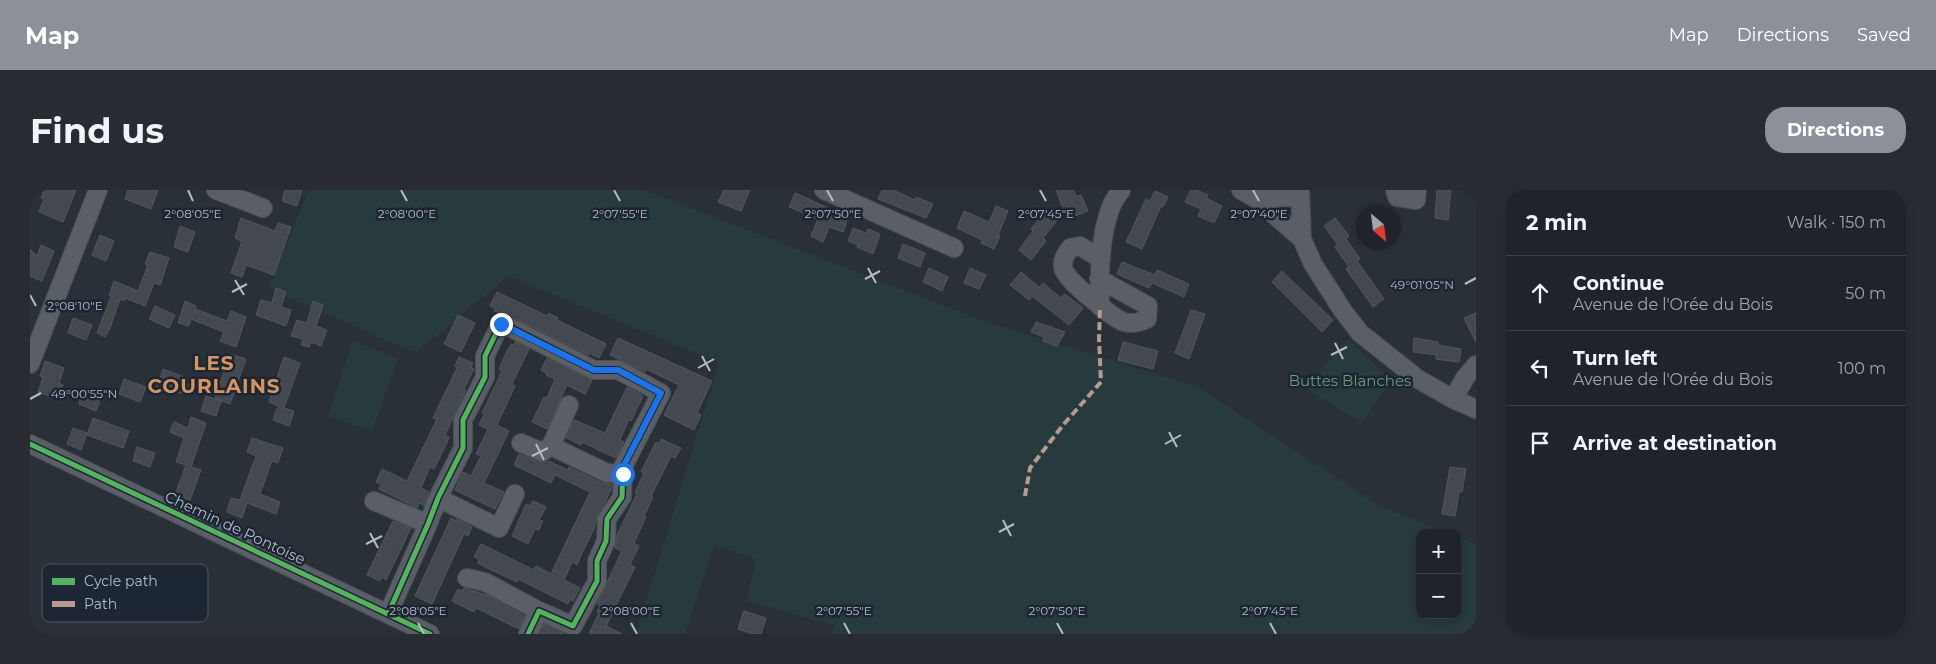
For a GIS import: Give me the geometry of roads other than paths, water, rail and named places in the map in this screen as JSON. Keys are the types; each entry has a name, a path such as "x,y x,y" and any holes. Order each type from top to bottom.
{"street":[{"path":"30,364 98,190"},
{"path":"216,190 263,208"},
{"path":"824,190 954,248"},
{"path":"1100,306 1099,279 1110,199 1121,190"},
{"path":"1395,190 1397,197 1416,200 1417,190"},
{"path":"1251,192 1300,194 1302,239"},
{"path":"1251,192 1302,239 1314,264 1343,311 1360,333 1418,379 1453,399 1476,409"},
{"path":"1099,279 1148,306 1147,319 1136,324 1118,320 1069,277 1063,268 1064,257 1070,248 1080,246 1101,259"},
{"path":"388,614 438,498 463,448 463,420 485,377 485,356 501,324 594,370 618,370 661,393 623,467 622,497 607,519 606,542 597,561 597,581 573,626 485,582 467,578"},
{"path":"1453,399 1465,378 1476,365"},
{"path":"521,442 542,452 551,446 569,405"},
{"name":"Chemin de Pontoise","path":"30,444 430,634"},
{"path":"551,446 608,473 623,474"},
{"path":"438,498 499,528 515,494"},
{"path":"374,501 428,524"},
{"path":"528,634 539,610"}],"district":[{"name":"LES COURLAINS","path":"214,374"}],"park label":[{"name":"Buttes Blanches","path":"1350,381"}]}
